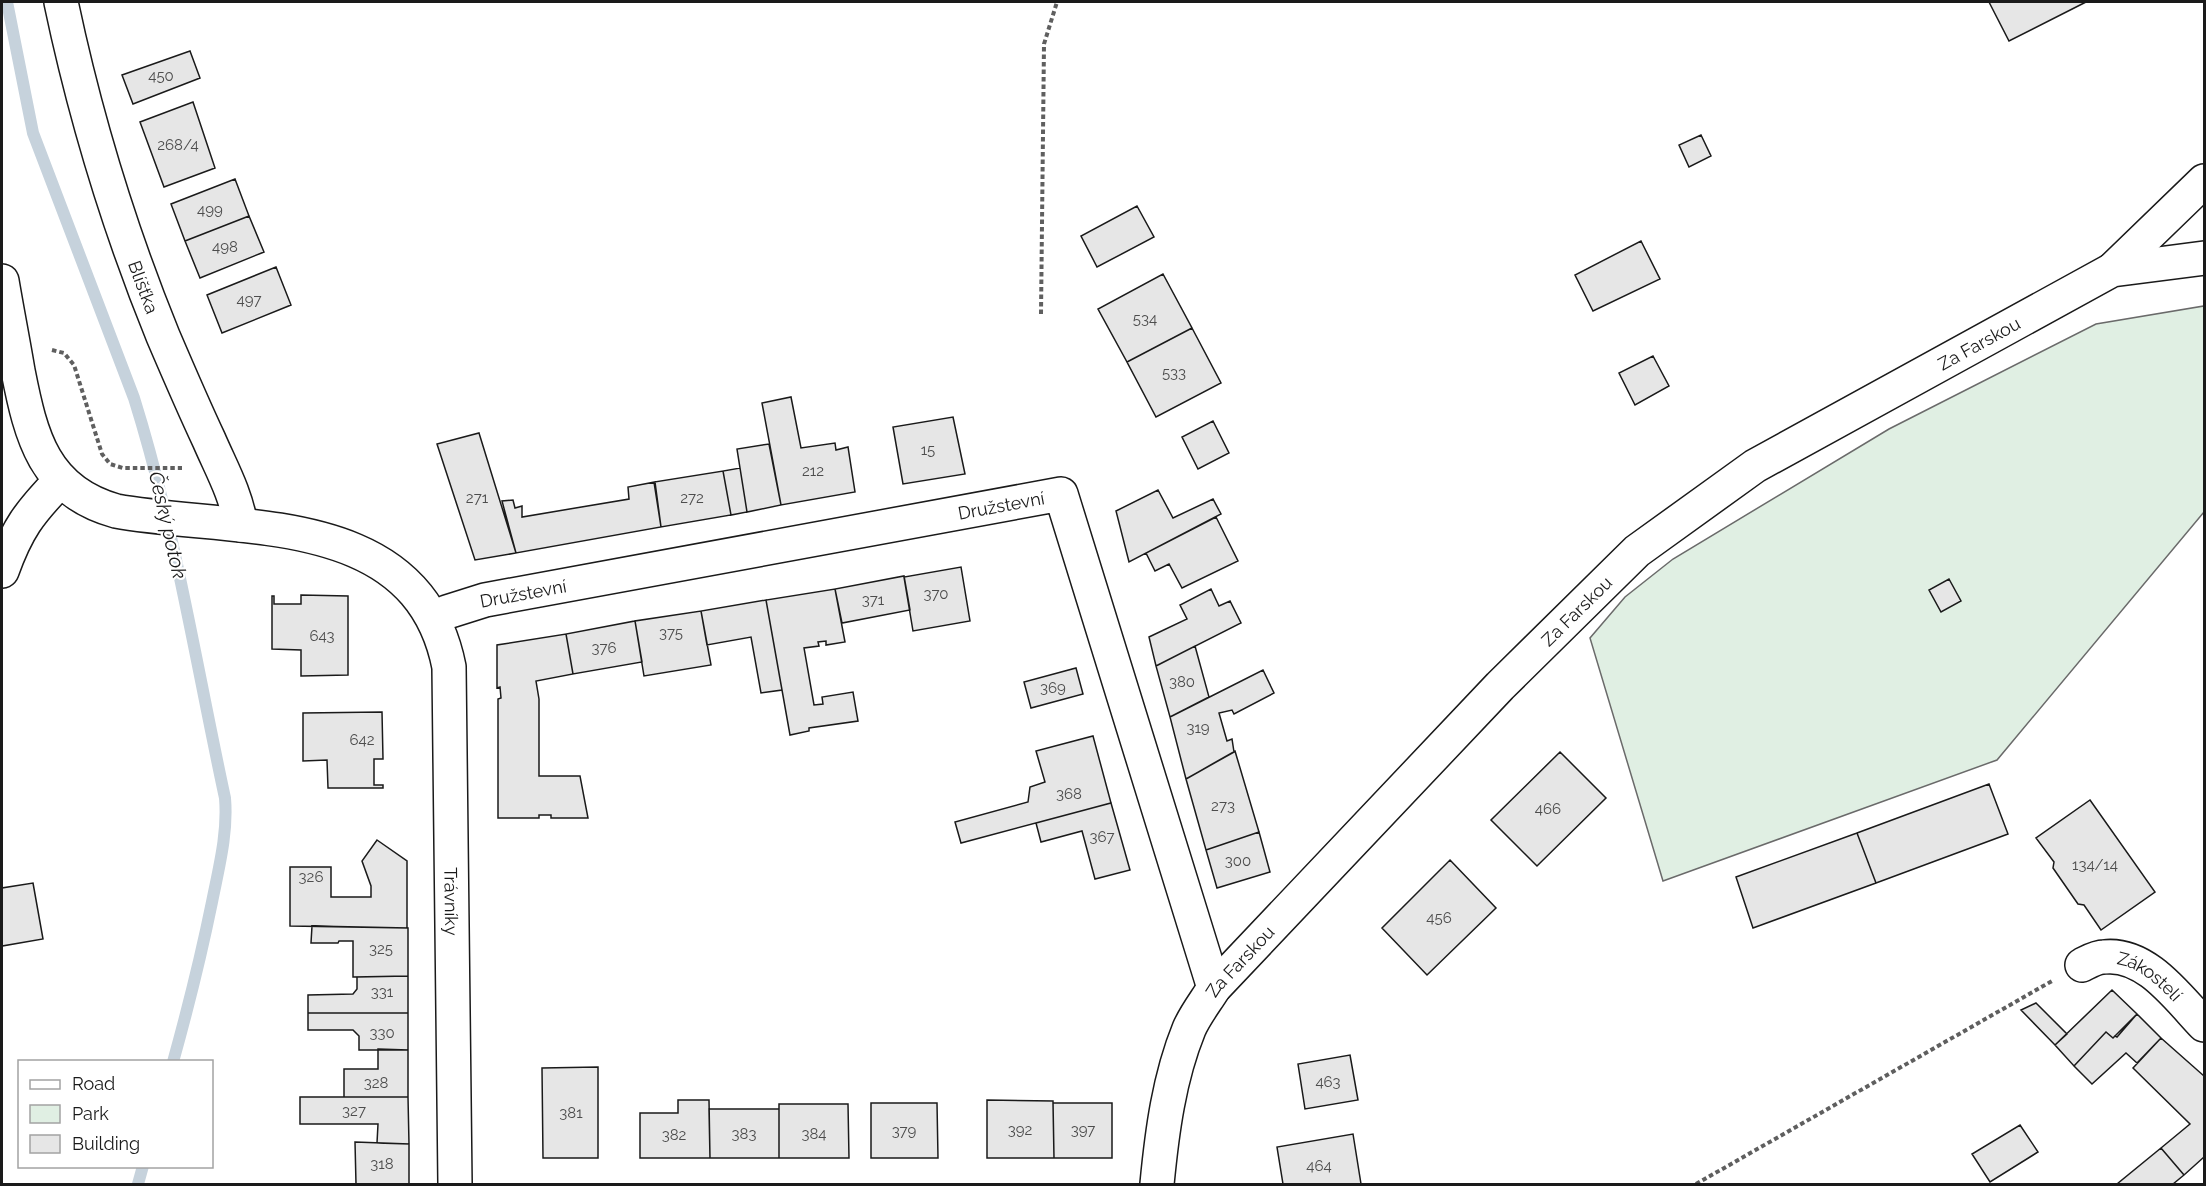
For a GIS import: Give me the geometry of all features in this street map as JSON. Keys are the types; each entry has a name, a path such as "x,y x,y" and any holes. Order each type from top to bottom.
{"street":[{"name":"Blíšťka","path":"61,2 78,79 120,218 163,335 209,441 230,482 241,525"},
{"path":"2112,270 2205,181"},
{"name":"Za Farskou","path":"1157,1185 1173,1077 1190,1027 1214,988 1500,686 1637,551 1755,466 2112,270 2205,258"},
{"path":"2,281 31,429 50,468 60,481 80,496 100,506 136,514 241,525"},
{"path":"2,571 20,529 29,515 60,481"},
{"name":"Družstevní","path":"435,620 447,612 485,600 1061,494 1214,988"},
{"name":"Trávníky","path":"241,525 291,531 327,540 381,563 401,578 419,598 435,620 445,644 449,667 456,1185"},
{"name":"Zákostelí","path":"2082,964 2103,956 2122,958 2144,966 2205,1025"}],"path":[{"path":"1041,314 1044,44 1057,2"},
{"path":"15,356 58,350 69,357 79,377 102,453 110,464 123,468 177,468"},
{"path":"1696,1185 2082,964"}],"green space":[{"path":"2204,306 2204,512 1997,760 1663,881 1590,638 1625,597 1673,559 1889,429 2096,324"}],"building":[{"path":"1989,2 2086,2 2009,41"},
{"path":"190,51 200,78 133,104 122,75"},
{"path":"193,102 215,168 164,187 140,122"},
{"path":"1701,135 1711,156 1689,167 1679,145"},
{"path":"235,179 249,216 185,241 171,204"},
{"path":"1137,206 1154,237 1097,267 1081,236"},
{"path":"249,216 264,252 200,278 185,241"},
{"path":"1641,241 1660,279 1593,311 1575,275"},
{"path":"276,267 291,305 222,333 207,295"},
{"path":"1163,274 1192,328 1127,362 1098,309"},
{"path":"1192,328 1221,383 1156,417 1127,362"},
{"path":"1653,356 1669,386 1635,405 1619,373"},
{"path":"791,397 801,448 835,443 836,450 848,447 855,492 781,505 762,403"},
{"path":"953,417 965,474 903,484 893,427"},
{"path":"1213,421 1229,453 1198,469 1182,437"},
{"path":"479,433 516,553 475,560 437,444"},
{"path":"769,444 781,505 747,512 737,449"},
{"path":"740,468 747,512 731,515 723,471"},
{"path":"723,471 731,515 661,527 654,482"},
{"path":"655,482 661,527 516,553 502,501 513,500 515,508 522,506 522,517 629,499 628,487"},
{"path":"1158,490 1173,518 1213,499 1221,514 1129,562 1116,511"},
{"path":"1216,517 1238,561 1182,588 1169,564 1155,571 1146,553"},
{"path":"961,567 970,621 913,631 904,577"},
{"path":"904,576 910,610 842,623 835,589"},
{"path":"1949,579 1961,601 1941,612 1929,590"},
{"path":"835,589 845,642 826,645 826,641 818,642 819,646 804,648 814,705 823,704 822,697 853,692 858,721 809,728 809,731 790,735 766,600"},
{"path":"1211,589 1219,606 1230,601 1241,623 1156,666 1149,637 1187,619 1180,605"},
{"path":"301,595 348,596 348,675 301,676 301,650 272,649 272,596 274,596 274,604 301,604"},
{"path":"766,600 782,690 761,693 751,637 707,645 701,611"},
{"path":"701,611 711,665 644,676 635,621"},
{"path":"635,621 642,662 573,674 566,634"},
{"path":"566,634 573,674 536,681 539,699 539,776 580,776 588,818 551,818 551,815 539,815 539,818 498,818 498,699 501,698 500,687 497,688 497,645"},
{"path":"1195,646 1209,697 1170,717 1156,666"},
{"path":"1076,668 1083,694 1031,708 1024,682"},
{"path":"1263,670 1274,693 1234,714 1232,710 1219,713 1227,741 1232,739 1234,752 1186,779 1170,717"},
{"path":"382,712 383,759 374,759 374,785 383,785 383,788 328,788 327,760 303,761 303,713"},
{"path":"1093,736 1111,803 961,843 955,822 1028,802 1030,787 1045,782 1036,751"},
{"path":"1235,751 1259,832 1206,850 1186,779"},
{"path":"1560,752 1606,798 1537,866 1491,820"},
{"path":"1989,784 2008,834 1876,883 1857,833"},
{"path":"2090,800 2155,892 2101,930 2084,905 2078,904 2053,868 2054,862 2036,838"},
{"path":"1111,803 1130,870 1095,879 1082,831 1041,842 1036,823"},
{"path":"1259,832 1270,872 1217,888 1206,850"},
{"path":"1857,833 1876,883 1753,928 1736,877"},
{"path":"377,840 407,861 407,928 290,926 290,867 331,867 331,897 371,897 371,886 362,861"},
{"path":"1450,860 1496,908 1427,975 1382,928"},
{"path":"33,883 43,939 2,946 2,888"},
{"path":"312,926 408,928 408,976 353,977 353,941 311,943"},
{"path":"408,976 408,1013 308,1013 308,995 353,994 357,989 357,977"},
{"path":"2112,990 2137,1014 2113,1038 2106,1032 2074,1066 2055,1045"},
{"path":"2036,1003 2067,1034 2055,1045 2021,1010"},
{"path":"308,1013 408,1013 408,1050 359,1050 359,1036 353,1030 308,1030"},
{"path":"2137,1014 2161,1038 2137,1063 2126,1053 2092,1084 2074,1066 2106,1032 2113,1038 2117,1037"},
{"path":"2161,1038 2204,1076 2204,1157 2184,1175 2161,1148 2190,1124 2133,1068"},
{"path":"378,1049 408,1050 408,1097 344,1097 344,1069 378,1069"},
{"path":"1350,1055 1358,1100 1305,1109 1298,1064"},
{"path":"598,1067 598,1158 543,1158 542,1068"},
{"path":"300,1097 408,1097 409,1144 377,1143 378,1124 300,1124"},
{"path":"678,1100 709,1100 710,1158 640,1158 640,1113 678,1113"},
{"path":"987,1100 1053,1101 1054,1158 987,1158"},
{"path":"871,1103 937,1103 938,1158 871,1158"},
{"path":"1053,1103 1112,1103 1112,1158 1054,1158"},
{"path":"779,1104 848,1104 849,1158 779,1158"},
{"path":"709,1109 779,1109 779,1158 710,1158"},
{"path":"2020,1125 2038,1152 1990,1182 1972,1154"},
{"path":"1353,1134 1361,1184 1283,1184 1277,1147"},
{"path":"355,1142 409,1144 409,1184 356,1184"},
{"path":"2161,1148 2184,1175 2173,1184 2117,1184"}],"waterway":[{"name":"Český potok","path":"7,2 33,133 134,398 148,447 184,597 225,798 226,811 220,863 199,962 174,1060"},
{"name":"Český potok","path":"138,1184 142,1168"}]}
